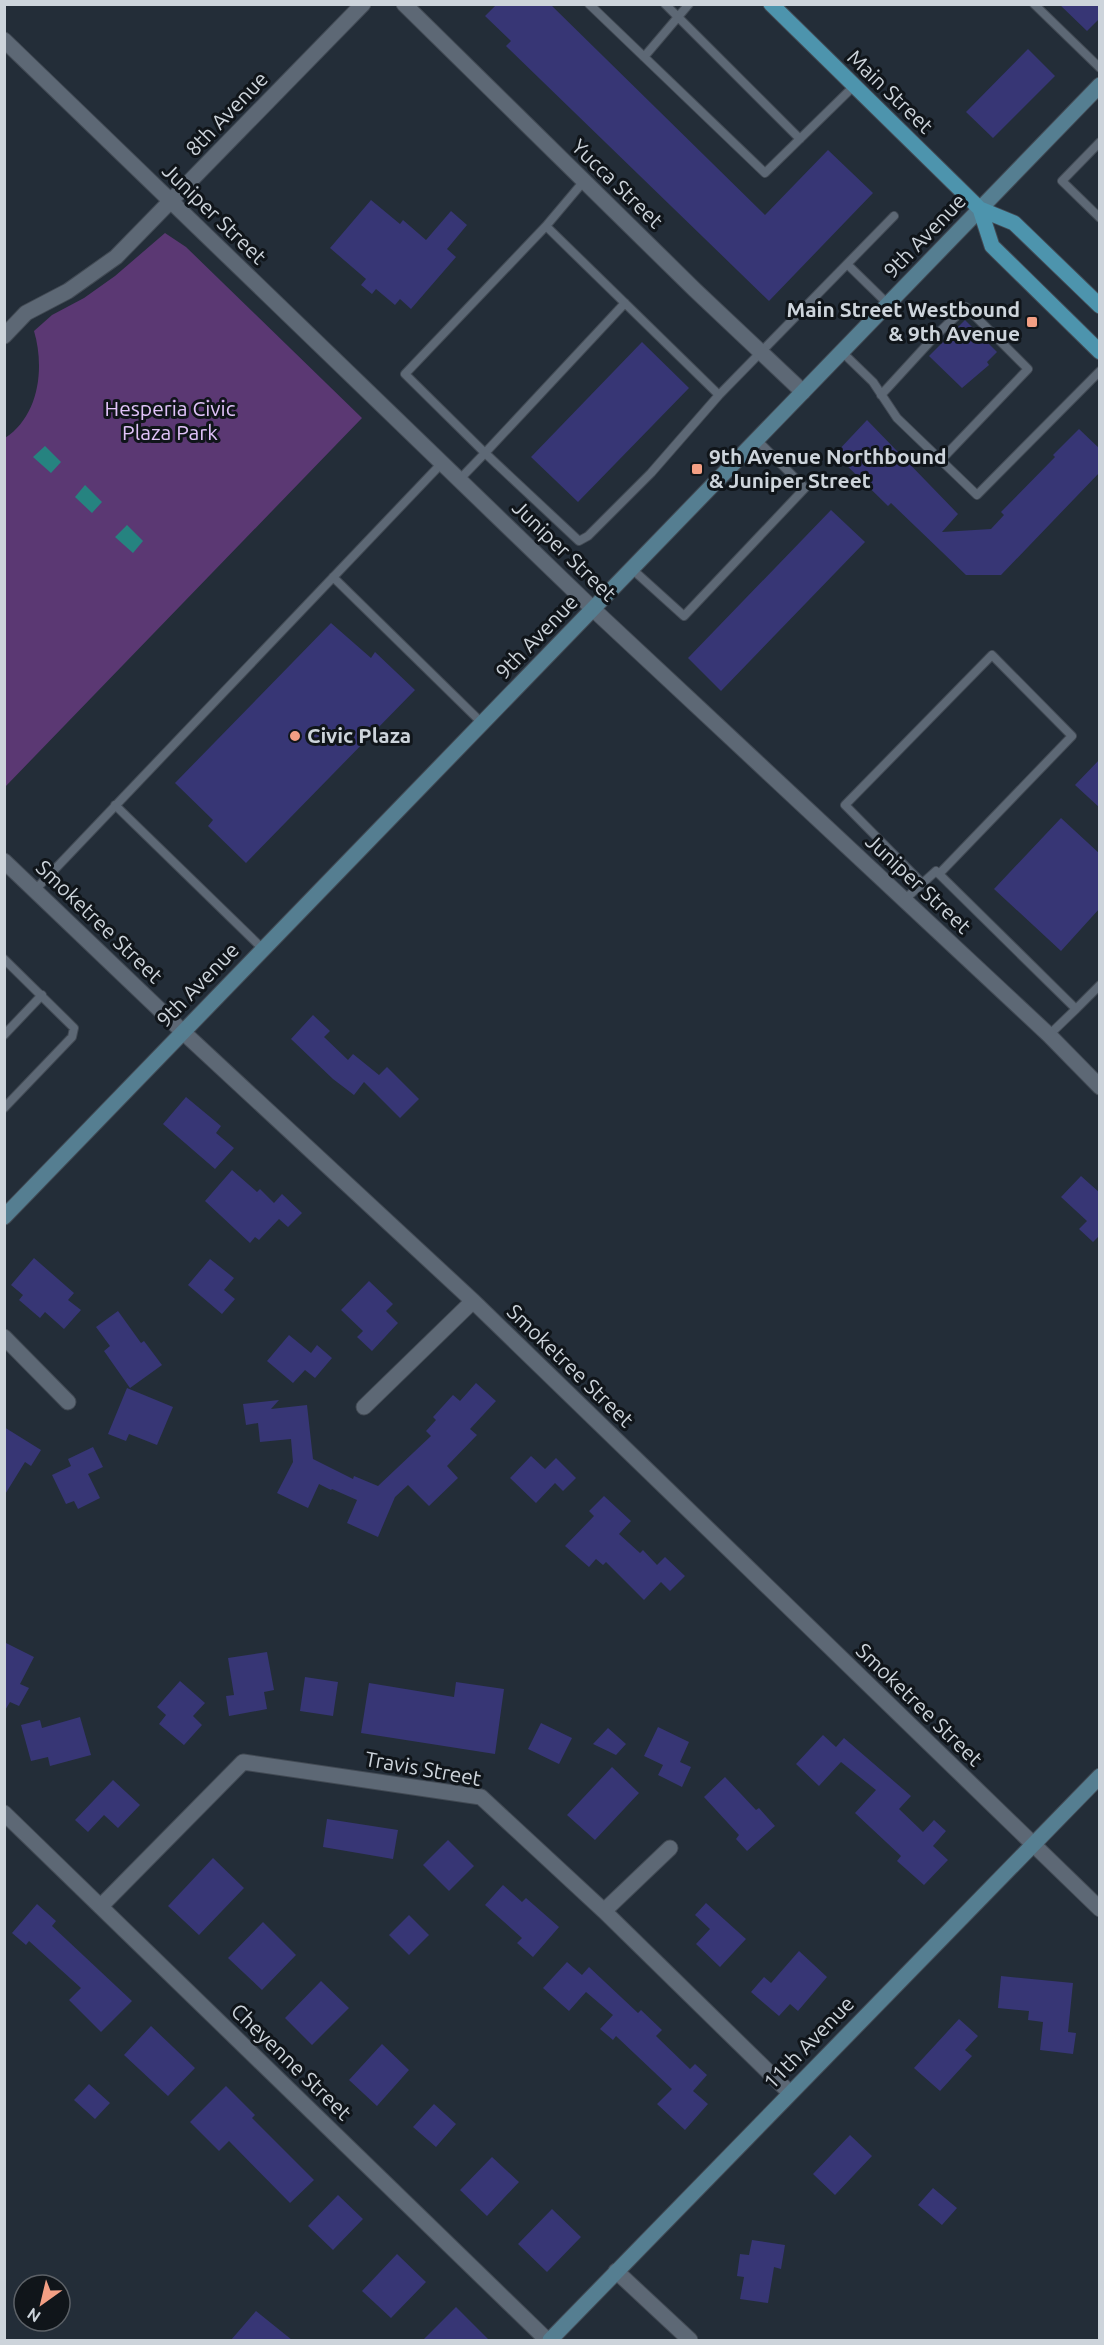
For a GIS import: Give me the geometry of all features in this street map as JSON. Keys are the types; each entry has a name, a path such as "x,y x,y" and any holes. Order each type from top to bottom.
{"main road":[{"name":"Main Street","path":"771,4 980,209 1014,223 1100,306"},
{"name":"Main Street","path":"980,209 992,246 1100,352"}],"street":[{"name":"8th Avenue","path":"4,336 26,313 68,291 101,269 172,202 363,4"},
{"name":"Yucca Street","path":"404,4 803,392"},
{"name":"Juniper Street","path":"4,40 593,609 1049,1035 1100,1086"},
{"name":"9th Avenue","path":"7,1210 1100,86"},
{"name":"Smoketree Street","path":"4,861 182,1031 473,1301 1100,1909"},
{"path":"364,1407 473,1301"},
{"path":"4,1337 68,1402"},
{"name":"Travis Street","path":"101,1906 243,1762 482,1797 604,1911 790,2093"},
{"name":"11th Avenue","path":"548,2340 1100,1776"},
{"name":"Cheyenne Street","path":"4,1813 548,2340"},
{"path":"604,1911 670,1848"},
{"path":"616,2271 690,2340"}],"lane":[{"path":"589,4 765,174 854,86"},
{"path":"665,4 800,139"},
{"path":"644,57 690,4"},
{"path":"1034,4 1100,68"},
{"path":"1100,142 1062,181 1100,218"},
{"path":"584,181 546,226 405,374 579,541 588,536 651,473 719,395 894,216"},
{"path":"546,226 719,395"},
{"path":"847,264 888,304"},
{"path":"459,480 625,303"},
{"path":"881,395 937,334 966,308 1028,369 941,460"},
{"path":"842,352 873,382 897,418 977,495 1100,371"},
{"path":"632,569 684,616 805,488 757,440"},
{"path":"35,890 442,463"},
{"path":"333,577 482,723"},
{"path":"922,883 845,805 992,655 1072,736 939,874"},
{"path":"115,805 262,948"},
{"path":"904,900 936,871 1076,1009"},
{"path":"4,1108 72,1037 74,1032 74,1028 42,995 5,961"},
{"path":"1049,1035 1100,985"},
{"path":"4,1035 42,995"}],"green space":[{"name":"Hesperia Civic Plaza Park","path":"165,233 186,247 362,418 5,787 5,438 25,417 36,390 39,360 34,331 52,315 84,298 115,276"}],"shaded area":[{"path":"45,446 61,462 51,473 33,457"},
{"path":"85,485 102,502 92,513 75,497"},
{"path":"127,525 143,541 133,553 115,537"}],"building":[{"path":"497,4 550,4 765,215 828,150 873,193 769,301 506,46 511,41 485,16"},
{"path":"1059,4 1100,4 1100,18 1087,31"},
{"path":"1028,49 1055,76 993,138 966,112"},
{"path":"371,200 400,224 403,220 426,240 451,211 467,225 447,249 456,257 411,309 400,299 395,305 376,289 372,294 361,285 366,279 330,248"},
{"path":"965,320 997,352 987,362 989,365 962,388 929,356"},
{"path":"642,342 689,388 578,502 531,457"},
{"path":"867,420 958,514 942,532 991,529 1004,515 1001,512 1079,429 1100,449 1100,472 1001,575 966,575 891,503 888,506 835,454"},
{"path":"831,510 865,542 721,691 688,658"},
{"name":"Civic Plaza","path":"331,623 371,658 375,652 415,690 246,863 208,826 213,820 175,783"},
{"path":"1100,759 1100,808 1075,785"},
{"path":"1061,818 1100,854 1100,908 1061,951 994,889"},
{"path":"313,1015 330,1031 324,1037 348,1060 353,1054 379,1075 387,1067 419,1099 400,1118 364,1082 354,1095 333,1079 291,1039"},
{"path":"186,1097 221,1126 216,1133 234,1148 215,1169 163,1124"},
{"path":"232,1170 257,1192 260,1189 274,1203 282,1194 302,1213 288,1227 279,1219 259,1240 255,1237 250,1243 205,1201"},
{"path":"1081,1176 1100,1193 1100,1235 1093,1242 1079,1229 1087,1221 1061,1197"},
{"path":"34,1258 74,1293 68,1300 81,1310 64,1329 45,1312 40,1318 19,1300 23,1295 11,1285"},
{"path":"210,1259 234,1278 224,1290 235,1299 222,1314 188,1285"},
{"path":"369,1281 393,1304 386,1311 398,1323 372,1351 357,1337 363,1331 341,1310"},
{"path":"118,1311 141,1343 144,1341 162,1365 130,1388 104,1351 110,1346 96,1327"},
{"path":"289,1335 311,1353 317,1345 332,1358 315,1378 305,1370 293,1383 267,1361"},
{"path":"476,1383 496,1401 470,1429 477,1435 447,1466 458,1478 429,1506 408,1485 395,1497 378,1537 347,1523 357,1500 332,1489 319,1484 308,1508 277,1493 293,1462 291,1439 260,1442 258,1423 246,1425 243,1404 279,1400 271,1409 307,1405 313,1459 353,1479 354,1476 378,1486 431,1436 426,1431 436,1420 433,1417 453,1395 460,1401"},
{"path":"127,1388 173,1407 157,1445 129,1434 126,1441 108,1434"},
{"path":"4,1427 41,1450 31,1466 25,1462 4,1496"},
{"path":"93,1447 103,1467 88,1474 100,1498 78,1509 74,1501 66,1504 52,1475 71,1466 68,1459"},
{"path":"531,1456 545,1469 556,1458 576,1478 563,1491 555,1483 536,1503 510,1478"},
{"path":"604,1496 631,1521 619,1534 640,1553 643,1550 657,1565 665,1557 685,1576 670,1591 661,1582 644,1600 606,1562 603,1565 596,1559 589,1567 565,1546 594,1516 589,1511"},
{"path":"4,1642 34,1657 20,1684 29,1688 19,1706 10,1702 4,1712"},
{"path":"267,1652 274,1690 264,1692 267,1709 229,1716 226,1696 234,1695 228,1658"},
{"path":"305,1677 338,1682 333,1716 300,1711"},
{"path":"180,1681 205,1703 193,1716 202,1725 184,1745 159,1724 166,1715 157,1707"},
{"path":"456,1682 504,1689 495,1754 361,1733 369,1683 454,1697"},
{"path":"80,1717 91,1755 50,1766 48,1757 31,1761 21,1725 40,1720 42,1728"},
{"path":"541,1723 572,1738 559,1764 528,1749"},
{"path":"658,1727 689,1742 680,1762 691,1767 682,1787 658,1775 663,1765 644,1756"},
{"path":"608,1728 626,1744 616,1755 593,1744"},
{"path":"823,1735 836,1747 844,1738 911,1796 899,1809 923,1832 934,1820 946,1831 933,1846 948,1860 924,1885 897,1861 901,1856 855,1813 876,1790 841,1762 819,1786 796,1764"},
{"path":"612,1767 639,1793 595,1840 567,1815"},
{"path":"725,1777 756,1810 759,1808 775,1826 747,1851 736,1839 739,1835 704,1797"},
{"path":"113,1780 140,1805 118,1828 104,1815 88,1832 75,1820"},
{"path":"327,1819 398,1830 393,1859 323,1847"},
{"path":"448,1840 474,1866 449,1891 423,1865"},
{"path":"213,1858 244,1888 199,1935 168,1906"},
{"path":"503,1885 522,1902 526,1898 559,1927 533,1957 517,1943 522,1938 485,1905"},
{"path":"706,1903 746,1939 720,1967 696,1944 710,1929 695,1915"},
{"path":"37,1904 56,1921 52,1926 132,2001 101,2032 69,2000 81,1988 29,1941 26,1945 12,1933"},
{"path":"409,1915 429,1935 409,1955 389,1935"},
{"path":"263,1922 296,1955 262,1990 228,1958"},
{"path":"799,1951 827,1977 798,2011 790,2004 779,2016 751,1992 764,1977 771,1983"},
{"path":"567,1962 582,1975 589,1967 638,2013 641,2010 662,2030 656,2036 690,2069 695,2064 707,2075 693,2091 708,2104 685,2130 657,2104 672,2089 616,2036 613,2040 600,2029 613,2015 586,1992 569,2011 543,1988"},
{"path":"1001,1976 1073,1983 1068,2032 1076,2033 1073,2054 1040,2050 1043,2022 1028,2020 1029,2011 998,2008"},
{"path":"321,1981 349,2008 312,2045 285,2018"},
{"path":"959,2019 978,2036 965,2050 972,2056 940,2091 914,2068"},
{"path":"151,2026 195,2068 168,2096 124,2055"},
{"path":"382,2044 409,2070 377,2106 349,2080"},
{"path":"89,2084 110,2103 95,2119 74,2100"},
{"path":"226,2086 255,2115 252,2118 314,2180 290,2203 229,2141 219,2151 190,2122"},
{"path":"434,2104 456,2124 436,2147 413,2127"},
{"path":"850,2135 872,2156 835,2195 813,2174"},
{"path":"492,2157 519,2182 487,2216 460,2190"},
{"path":"933,2188 957,2208 942,2225 918,2205"},
{"path":"338,2195 363,2219 333,2250 308,2226"},
{"path":"552,2209 581,2237 547,2272 518,2244"},
{"path":"752,2240 785,2245 781,2269 774,2267 768,2303 740,2299 744,2277 737,2276 740,2254 749,2255"},
{"path":"397,2254 426,2282 391,2318 362,2291"},
{"path":"456,2307 489,2340 423,2340"},
{"path":"256,2311 292,2340 231,2340"}],"place":[{"name":"Main Street Westbound & 9th Avenue","path":"1032,322"},
{"name":"9th Avenue Northbound & Juniper Street","path":"697,469"},
{"name":"Civic Plaza","path":"295,736"}]}
